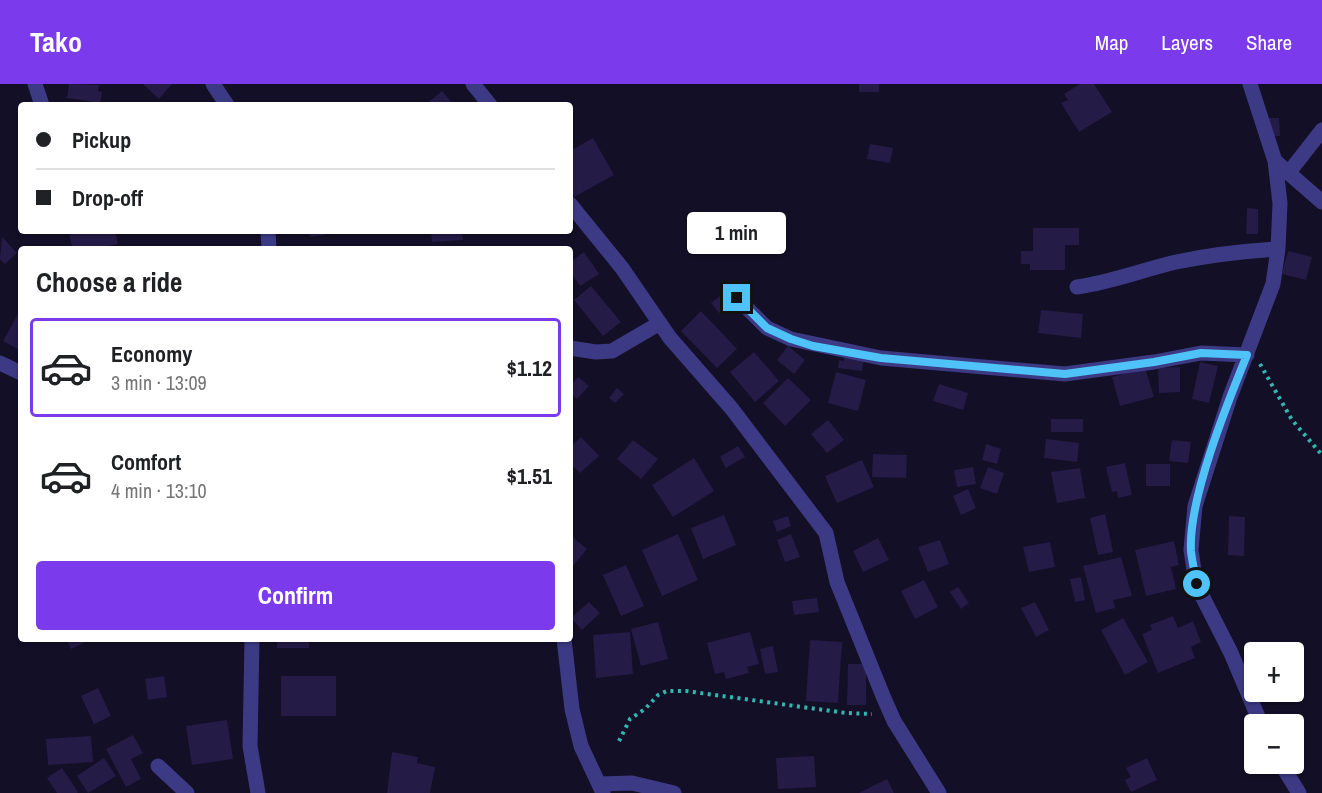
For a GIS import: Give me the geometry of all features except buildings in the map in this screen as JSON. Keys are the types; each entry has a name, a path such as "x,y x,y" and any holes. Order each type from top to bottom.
{"street":[{"path":"35,84 41,102"},
{"path":"213,84 225,102"},
{"path":"473,84 488,102"},
{"path":"1250,84 1275,161 1280,203 1278,249 1273,284 1230,397 1196,506 1191,550 1197,584 1231,653 1257,714"},
{"path":"1290,171 1322,130"},
{"path":"1275,161 1290,171 1322,202"},
{"path":"573,208 622,267 660,323 732,408 826,533 837,582 891,714 939,793"},
{"path":"1077,287 1111,282 1174,263 1241,251 1278,249"},
{"path":"737,298 767,328 791,339 870,356 934,363 1065,374 1201,353 1248,351"},
{"path":"573,348 596,352 612,351 660,323"},
{"path":"0,363 18,372"},
{"path":"252,642 250,746 258,793"},
{"path":"564,642 572,709 581,746 601,789 632,783 674,793"},
{"path":"158,766 187,793"},
{"path":"1286,774 1295,792"}],"path":[{"path":"1248,351 1272,381 1292,420 1322,455"},
{"path":"619,741 630,719 645,709 658,695 667,691 686,691 846,713 891,714"}],"route":[{"path":"737,298 767,328 791,339 813,346 881,358 1065,374 1201,353 1247,355 1230,397 1196,506 1191,550 1197,584"}]}
